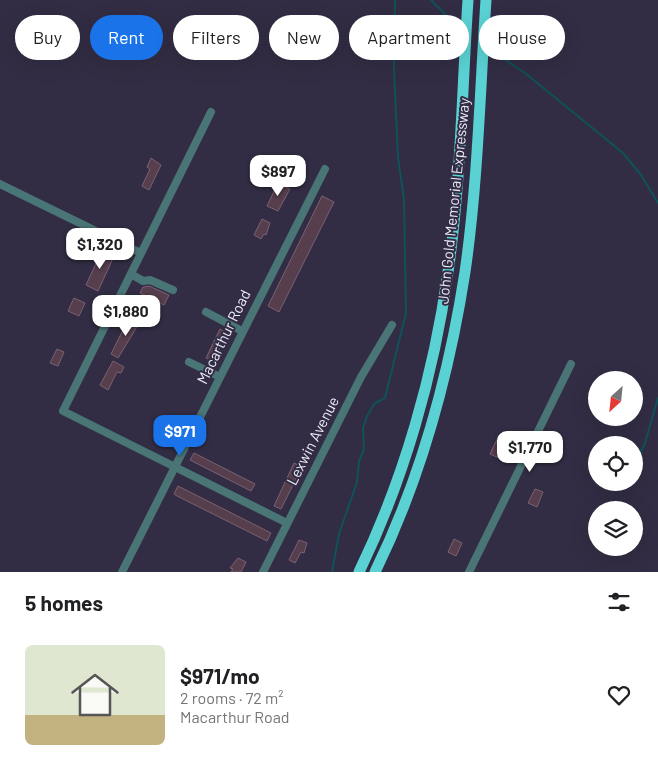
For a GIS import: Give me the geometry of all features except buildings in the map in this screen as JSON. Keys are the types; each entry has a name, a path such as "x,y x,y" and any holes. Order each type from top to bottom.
{"highway":[{"name":"John Gold Memorial Expressway","path":"359,572 402,467 429,370 444,292 457,174 468,0"},
{"name":"John Gold Memorial Expressway","path":"375,572 411,491 428,438 455,326 465,270 476,163 486,0"}],"street":[{"path":"211,112 63,411 288,523"},
{"name":"Macarthur Road","path":"122,572 325,169"},
{"path":"0,184 141,253"},
{"path":"131,274 143,281 150,280 173,290"},
{"path":"206,312 242,331"},
{"name":"Lexwin Avenue","path":"263,572 361,377 392,325"},
{"path":"189,362 220,377"},
{"path":"468,572 571,364"}],"waterway":[{"path":"332,572 339,534 357,482 359,461 364,449 363,428 367,416 375,403 385,398 406,313 404,200 398,157 394,69 395,0"},
{"path":"431,0 446,15"},
{"path":"506,60 525,73 623,153 641,175 658,203"},
{"path":"643,447 658,398"}]}
